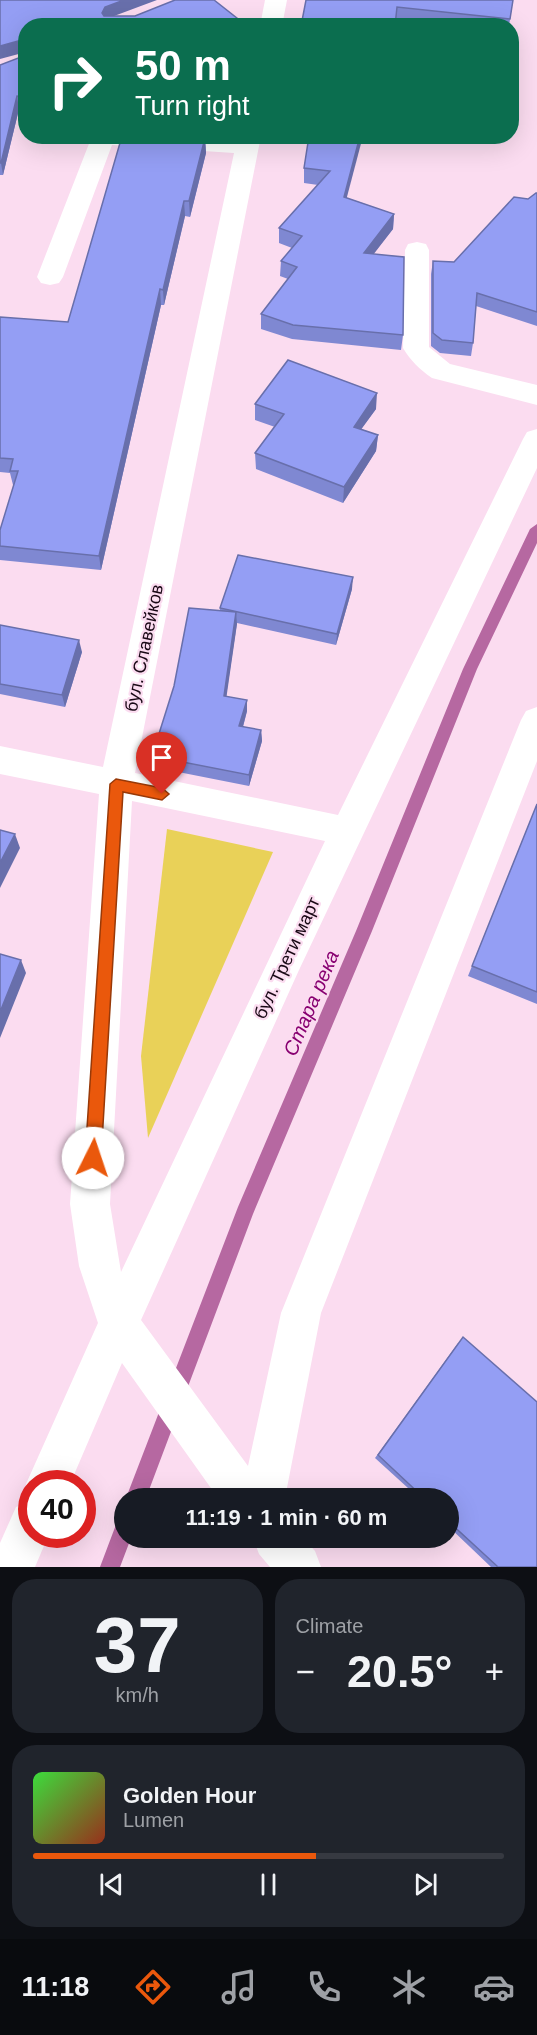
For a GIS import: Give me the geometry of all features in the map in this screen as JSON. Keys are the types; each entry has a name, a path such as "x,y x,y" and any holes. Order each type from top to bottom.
{"street":[{"path":"273,18 276,0"},
{"path":"51,277 100,144"},
{"name":"бул. Славейков","path":"237,1488 118,1322 99,1266 90,1204 116,784 248,144"},
{"path":"417,250 416,348 426,361 441,371 537,395"},
{"name":"бул. Трети март","path":"54,1470 118,1322 346,831 537,439"},
{"path":"265,1488 301,1313 537,720"},
{"path":"0,760 346,831"},
{"path":"12,1567 20,1548"},
{"path":"283,1548 299,1567"}],"shaded area":[{"path":"167,829 273,852 148,1138 141,1056"}],"building":[{"path":"0,0 124,0 105,7 102,13 104,16 135,16 175,0 214,0 237,18 18,18 18,41 0,46"},
{"path":"306,0 513,0 510,18 397,7 396,18 303,18"},
{"path":"18,58 18,96 1,163 0,163 0,65"},
{"path":"120,144 203,144 189,201 184,201 163,290 160,289 99,556 0,546 0,530 18,471 10,471 13,459 0,458 0,317 68,322"},
{"path":"308,144 358,144 344,197 394,214 364,253 404,257 403,335 293,325 261,314 297,267 281,261 302,236 279,228 330,171 304,168"},
{"path":"536,193 537,312 477,293 473,343 442,340 433,333 433,261 454,262 514,197 528,199"},
{"path":"288,360 377,393 354,427 378,435 344,487 255,453 284,414 255,404"},
{"path":"238,555 353,577 337,634 220,608"},
{"path":"189,608 236,612 224,696 247,700 239,726 261,730 249,775 152,756 174,686"},
{"path":"0,625 79,640 62,695 0,684"},
{"path":"537,804 537,992 472,966"},
{"path":"0,830 15,834 0,863"},
{"path":"0,954 21,960 0,1012"},
{"path":"463,1337 537,1402 537,1567 497,1567 459,1531 459,1488 413,1488 378,1455"}],"waterway":[{"name":"Стара река","path":"140,1488 244,1213 364,931 470,669 537,529"},
{"name":"Стара река","path":"110,1567 117,1548"}],"route":[{"path":"93,1158 116,784 162,794"}]}
